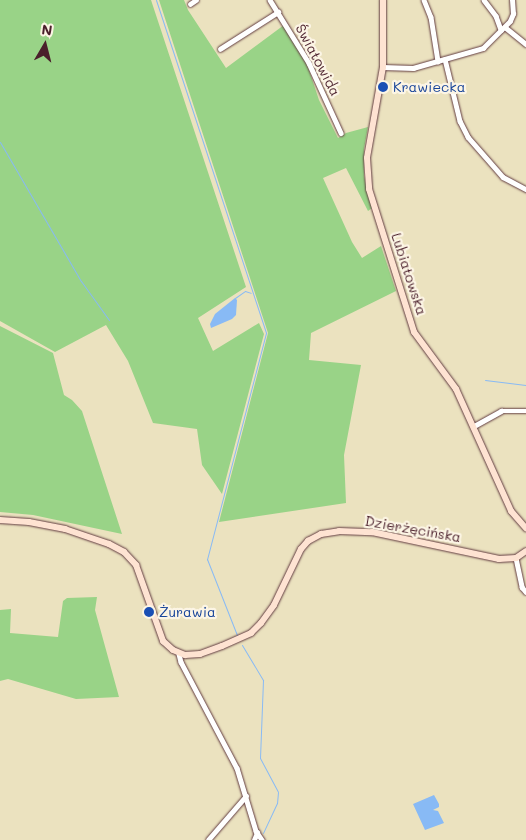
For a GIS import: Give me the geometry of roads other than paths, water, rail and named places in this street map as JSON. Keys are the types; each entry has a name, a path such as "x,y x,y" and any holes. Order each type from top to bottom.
{"street":[{"path":"190,4 196,0"},
{"name":"Światowida","path":"270,0 309,62 341,133"},
{"name":"Lubiatowska","path":"383,0 383,67 367,150 368,185 414,332 456,389 512,511 526,528"},
{"path":"424,0 431,17 438,61"},
{"path":"484,0 503,29 526,44"},
{"path":"383,67 404,69 482,48 503,29 513,14 512,0"},
{"path":"220,50 278,12"},
{"path":"445,59 463,128 503,177 526,189"},
{"path":"474,426 501,411 526,411"},
{"path":"0,520 29,522 65,529 109,544 124,552 136,565 163,641 179,654 181,662 238,768 258,833 262,840"},
{"name":"Dzierżęcińska","path":"179,654 200,654 240,640 250,633 261,623 274,605 301,549 308,541 321,534 339,531 372,532 500,559 516,558"},
{"path":"526,551 516,558 522,587 526,592"},
{"path":"208,840 246,796"},
{"path":"254,840 258,833"}],"water":[{"path":"235,298 237,300 236,315 232,319 211,328 210,324 215,314"},
{"path":"434,795 439,807 433,810 438,811 444,823 425,830 413,804"}],"waterway":[{"path":"156,0 266,333 207,559 237,635"},
{"path":"0,142 81,281 109,320"},
{"path":"235,298 245,291 251,293"},
{"path":"485,380 526,385"},
{"path":"242,645 263,680 260,758 278,792 277,803 263,833"}],"place":[{"name":"Krawiecka","path":"383,87"},
{"name":"Żurawia","path":"149,612"}]}
